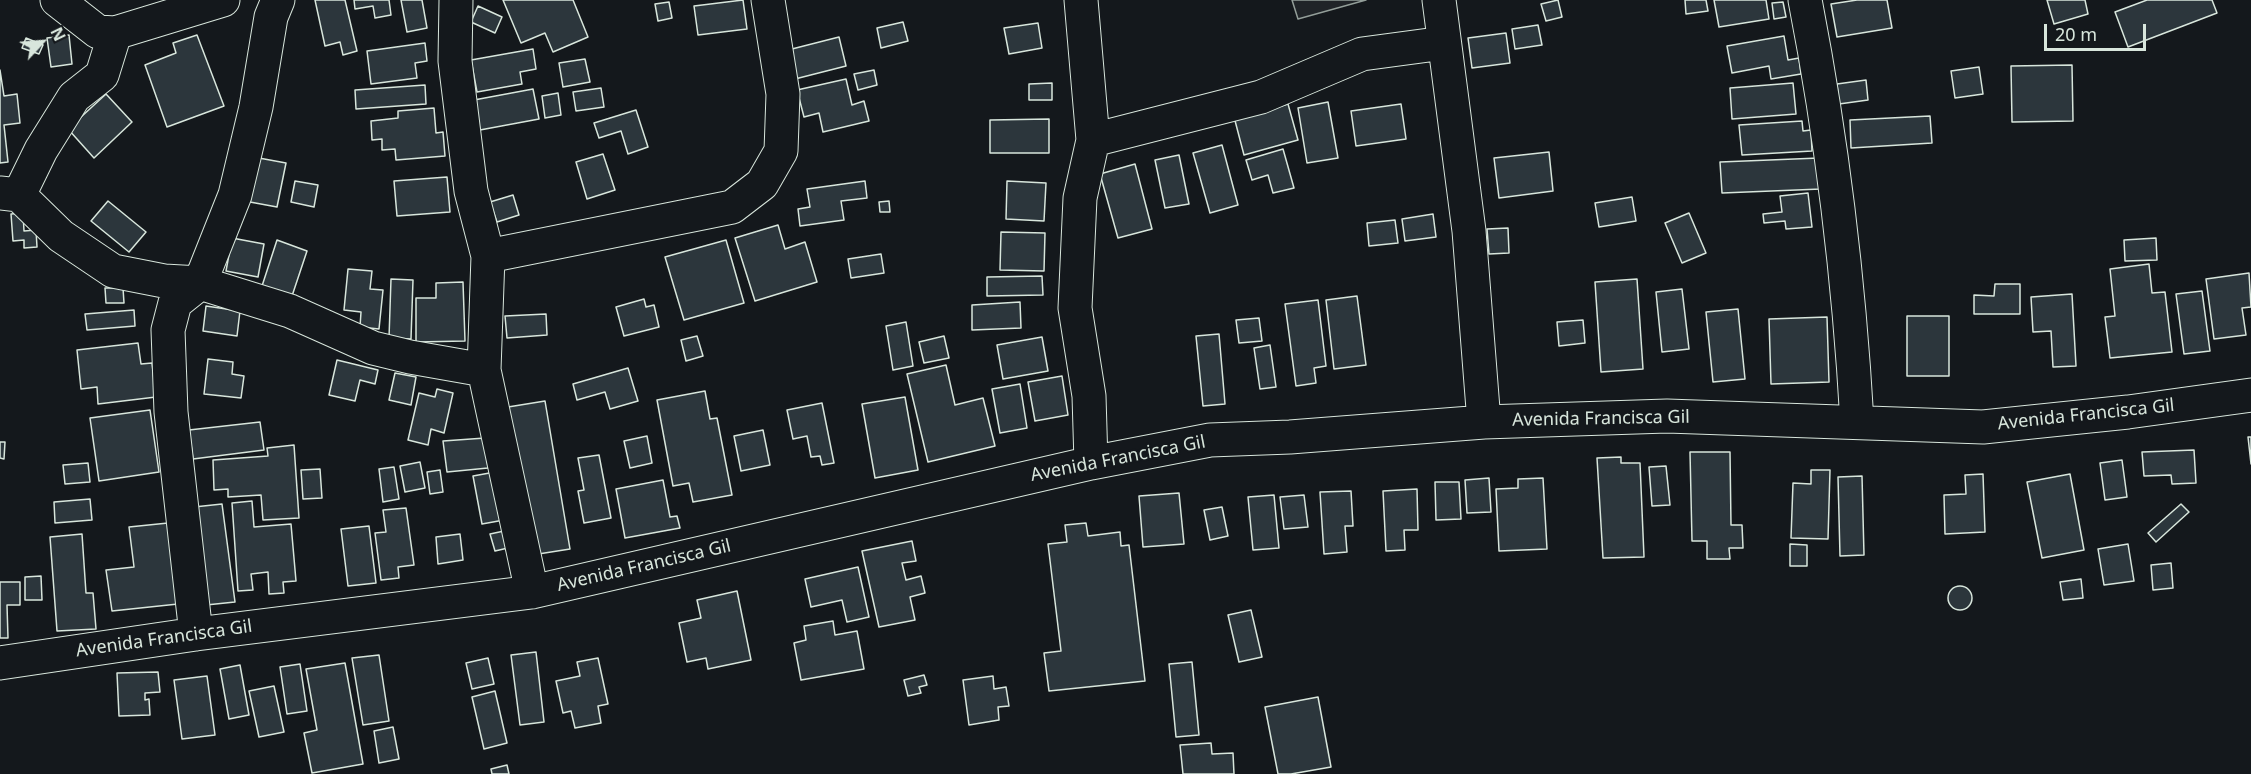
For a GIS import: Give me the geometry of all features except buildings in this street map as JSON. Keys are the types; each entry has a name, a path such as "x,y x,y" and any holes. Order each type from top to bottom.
{"street":[{"path":"57,0 98,32 116,33 223,0"},
{"path":"196,634 171,412 168,330 175,303 200,283 235,195 256,107 271,17 278,0"},
{"path":"456,0 455,61 471,191 489,256 484,370 532,592"},
{"path":"489,256 732,207 762,184 781,151 783,94 768,0"},
{"path":"1081,0 1093,140 1080,198 1075,308 1089,396 1091,463"},
{"path":"1439,0 1469,231 1484,422"},
{"path":"1805,0 1821,84 1837,197 1851,323 1857,422"},
{"path":"116,33 102,75 74,97 10,194 60,236 113,272 164,281 200,283 290,311 373,348 484,370"},
{"path":"1093,140 1261,97 1362,54 1444,43"},
{"name":"Avenida Francisca Gil","path":"0,663 196,634 532,592 1091,463 1209,440 1290,437 1484,422 1667,416 1983,427 2128,412 2251,395"}],"shaded area":[{"path":"1292,0 1366,0 1298,19"}]}
